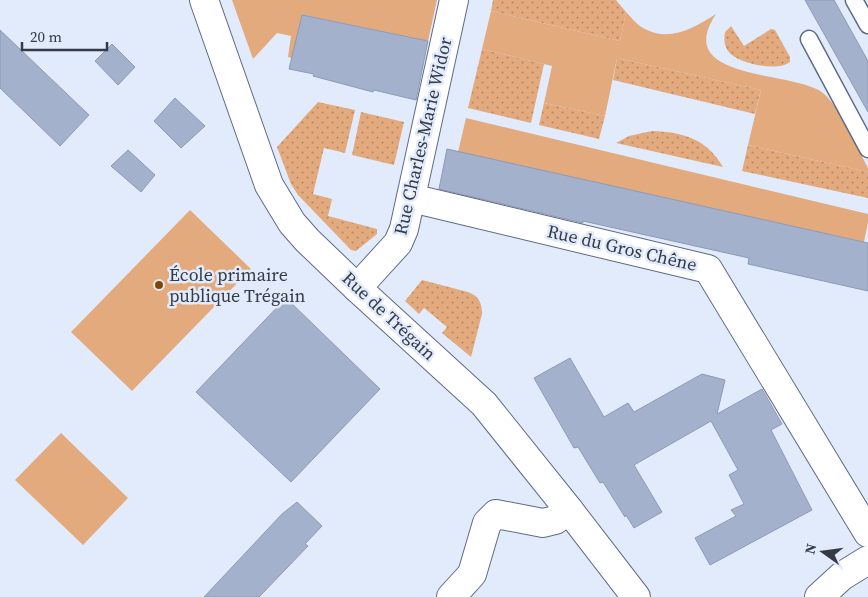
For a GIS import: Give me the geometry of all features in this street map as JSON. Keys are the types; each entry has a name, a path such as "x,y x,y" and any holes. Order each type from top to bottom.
{"street":[{"name":"Rue de Trégain","path":"204,0 269,185 292,223 357,288 484,404 636,597"},
{"name":"Rue Charles-Marie Widor","path":"357,288 398,243 404,230 454,0"},
{"name":"Rue du Gros Chêne","path":"411,198 708,269 868,533"},
{"path":"451,597 472,574 487,523 496,514 543,523 556,520 569,510"},
{"path":"818,597 842,576 868,560"}],"lane":[{"path":"854,0 868,25"},
{"path":"809,39 868,149"}],"shaded area":[{"path":"232,0 437,0 428,41 303,15 292,58 288,57 291,36 277,33 253,59"},
{"path":"493,0 616,0 626,12 620,41 491,11"},
{"path":"491,11 620,41 626,12 643,28 662,34 672,34 690,29 716,14 706,36 710,52 722,63 742,70 808,86 823,93 842,117 868,168 868,172 748,145 761,90 617,58 605,116 544,103 552,66 482,49"},
{"path":"731,26 744,46 771,29 775,30 790,57 790,62 784,65 767,66 748,63 733,56 728,51 724,40 725,32"},
{"path":"482,49 544,64 531,123 468,108"},
{"path":"617,58 761,90 755,114 613,80"},
{"path":"318,102 355,110 345,153 324,148 313,194 332,199 328,216 377,229 377,234 356,251 351,250 298,195 291,184 277,147"},
{"path":"544,103 605,116 599,139 539,125"},
{"path":"361,112 404,122 394,165 352,155"},
{"path":"466,118 868,214 864,242 458,152"},
{"path":"652,131 674,133 693,139 710,150 723,167 616,143 629,136"},
{"path":"748,145 868,172 868,198 742,171"},
{"path":"190,210 251,269 132,391 71,332"},
{"path":"422,280 468,292 479,300 482,314 471,357 442,333 447,327 424,308 419,314 405,301"},
{"path":"61,433 128,498 83,545 15,480"}],"building":[{"path":"805,0 834,0 868,61 868,112"},
{"path":"302,15 428,41 416,100 374,90 373,92 313,76 314,74 289,69"},
{"path":"0,30 89,115 60,146 0,88"},
{"path":"112,44 135,67 118,85 95,61"},
{"path":"175,98 205,126 181,148 154,121"},
{"path":"447,149 868,243 868,291 748,264 749,258 583,221 583,223 439,189"},
{"path":"128,150 155,175 141,192 111,166"},
{"path":"286,298 380,389 291,482 196,392"},
{"path":"570,358 604,417 628,403 634,412 702,374 725,380 717,414 762,389 782,424 771,430 812,510 710,565 695,538 736,516 731,510 744,504 729,475 738,470 711,421 634,465 662,512 634,528 603,482 600,483 578,447 574,448 534,378"},
{"path":"297,502 322,526 305,544 308,546 259,597 204,597 282,514"}],"place":[{"name":"École primaire publique Trégain","path":"159,285"}]}
